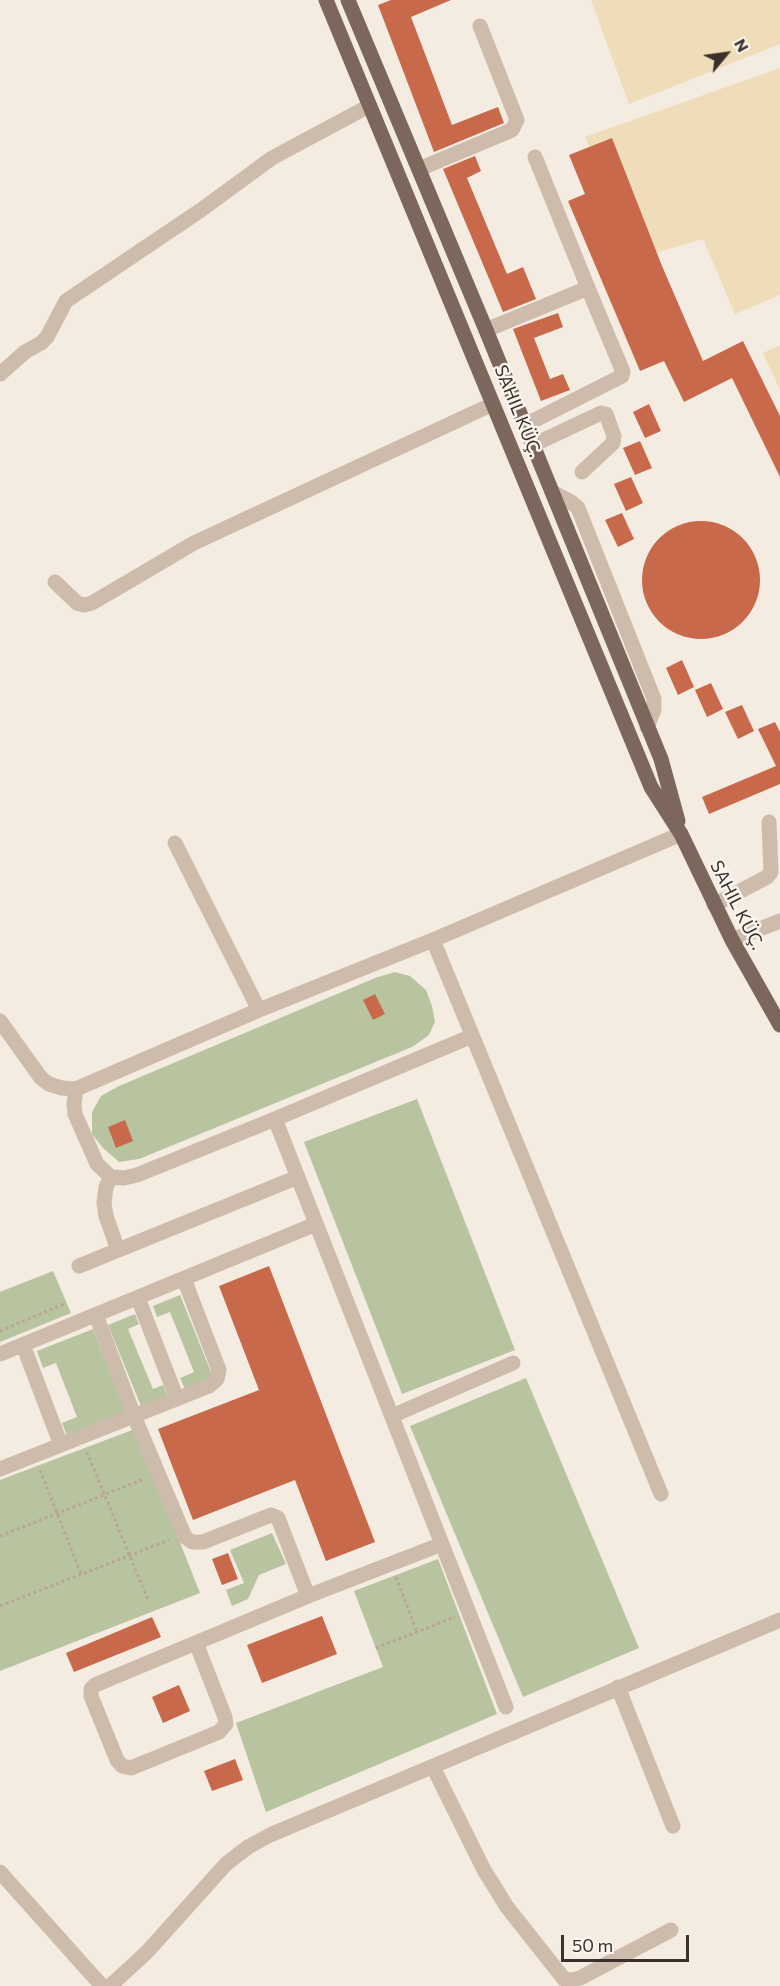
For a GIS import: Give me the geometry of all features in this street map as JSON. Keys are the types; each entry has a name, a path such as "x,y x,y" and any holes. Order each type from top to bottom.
{"main road":[{"name":"SAHIL KÜÇ.","path":"326,0 642,767 651,787 681,834 732,940 780,1024"},
{"name":"SAHIL KÜÇ.","path":"348,0 486,330 647,727 664,770 681,834"}],"street":[{"path":"419,169 512,130 517,120 480,26"},
{"path":"0,374 25,352 47,337 66,302 201,210 272,158 369,106"},
{"path":"525,425 622,376 623,372 535,157"},
{"path":"486,330 588,288"},
{"path":"55,582 77,603 84,605 92,603 194,543 494,404"},
{"path":"533,445 602,413 606,414 614,436 613,443 582,472"},
{"path":"714,905 767,877 771,872 769,822"},
{"path":"0,1021 41,1078 49,1084 76,1089 681,834"},
{"path":"175,843 259,1010"},
{"path":"732,940 780,921"},
{"path":"433,940 661,1494"},
{"path":"76,1089 75,1114 97,1164 111,1177 124,1178 137,1176 472,1036"},
{"path":"275,1119 506,1707"},
{"path":"111,1177 106,1187 104,1203 118,1250"},
{"path":"79,1266 298,1177"},
{"path":"0,1354 316,1224"},
{"path":"0,1469 209,1386 217,1380 219,1370 184,1279"},
{"path":"138,1298 177,1399"},
{"path":"96,1315 134,1416 185,1537 192,1542 203,1542 271,1515 278,1518 308,1596"},
{"path":"23,1345 61,1445"},
{"path":"392,1416 513,1363"},
{"path":"196,1643 226,1724 219,1732 131,1768 122,1766 117,1760 91,1696 91,1689 95,1685 308,1596 442,1544"},
{"path":"110,1986 147,1953 226,1864 248,1847 270,1835 780,1620"},
{"path":"618,1687 673,1826"},
{"path":"433,1767 484,1870 507,1906 564,1979 580,1978 671,1930"},
{"path":"0,1872 102,1986"}],"path":[{"path":"0,1331 66,1303"},
{"path":"87,1452 148,1600"},
{"path":"40,1470 81,1574"},
{"path":"0,1536 149,1478"},
{"path":"0,1606 171,1539 171,1535"},
{"path":"395,1575 417,1632"},
{"path":"376,1648 459,1616"}],"green space":[{"path":"395,972 410,976 426,990 432,1006 435,1022 429,1035 412,1047 139,1159 119,1162 92,1134 92,1112 101,1096 119,1086 375,978"},
{"path":"417,1099 515,1350 402,1394 304,1142"},
{"path":"53,1271 71,1313 0,1342 0,1292"},
{"path":"180,1295 213,1377 185,1389 180,1378 194,1372 170,1312 157,1317 153,1306"},
{"path":"135,1314 139,1324 128,1329 153,1389 163,1385 167,1395 141,1406 108,1325"},
{"path":"93,1329 126,1413 67,1436 62,1423 77,1417 56,1363 43,1368 37,1351"},
{"path":"526,1378 639,1648 523,1697 410,1426"},
{"path":"135,1429 200,1593 0,1671 0,1480"},
{"path":"272,1533 286,1564 259,1575 248,1599 232,1606 226,1590 244,1583 230,1550"},
{"path":"438,1559 497,1714 266,1812 236,1723 383,1667 354,1591"}],"sand":[{"path":"591,0 780,0 780,44 629,104"},
{"path":"780,68 780,295 735,314 703,239 637,258 585,137"},
{"path":"780,345 780,390 763,353"}],"building":[{"path":"391,0 451,0 411,17 452,125 498,107 504,123 434,152 378,5"},
{"path":"612,138 662,266 703,361 743,341 780,416 780,477 732,378 684,402 664,361 640,371 568,201 585,194 569,155"},
{"path":"475,156 481,171 467,178 507,274 523,267 536,299 503,312 443,169"},
{"path":"558,313 563,327 534,338 550,379 563,374 570,390 541,401 513,329"},
{"path":"649,404 661,431 645,438 633,412"},
{"path":"640,441 652,468 635,475 623,448"},
{"path":"631,477 643,503 626,511 614,484"},
{"path":"622,513 634,539 618,547 605,520"},
{"path":"701,521 724,525 743,538 756,557 760,580 756,603 743,622 724,635 701,639 678,635 659,622 646,603 642,580 646,557 659,538 678,525"},
{"path":"682,660 694,687 678,695 666,668"},
{"path":"711,683 723,709 707,717 695,690"},
{"path":"742,705 754,731 738,739 725,712"},
{"path":"775,722 780,732 780,784 709,814 702,797 776,766 758,729"},
{"path":"375,994 385,1014 373,1020 363,1000"},
{"path":"125,1120 133,1141 116,1148 108,1127"},
{"path":"269,1266 375,1542 326,1561 295,1480 193,1520 158,1429 259,1390 219,1286"},
{"path":"228,1553 238,1579 222,1585 212,1559"},
{"path":"322,1616 337,1654 262,1683 247,1645"},
{"path":"152,1617 161,1637 74,1672 66,1653"},
{"path":"179,1685 190,1711 163,1723 152,1697"},
{"path":"235,1759 243,1780 212,1791 204,1771"}]}
